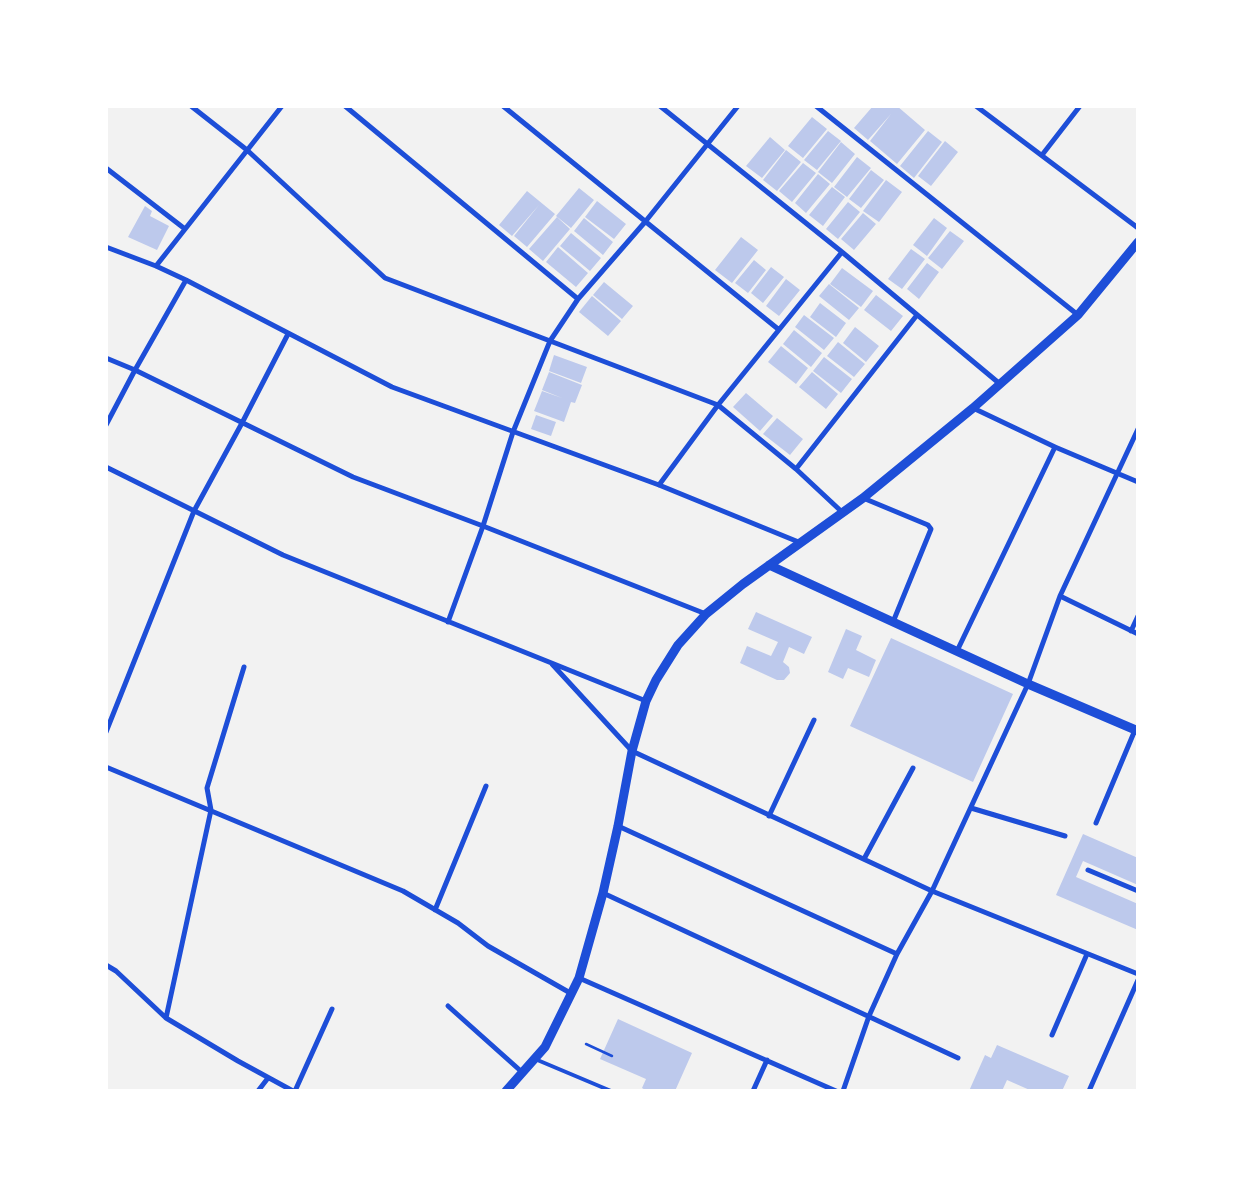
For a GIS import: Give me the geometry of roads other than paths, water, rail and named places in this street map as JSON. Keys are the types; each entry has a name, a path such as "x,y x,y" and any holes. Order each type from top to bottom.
{"street":[{"path":"191,106 247,150 385,278 718,405 796,469 842,512"},
{"path":"156,266 282,106"},
{"path":"346,106 578,299"},
{"path":"503,106 778,329"},
{"path":"660,106 842,252 1000,384"},
{"path":"448,622 483,526 513,432 550,341 578,299 645,222 738,106"},
{"path":"816,106 1078,314"},
{"path":"976,106 1138,228"},
{"path":"1042,155 1080,106"},
{"path":"106,168 185,229"},
{"path":"506,1091 550,1039 579,978 603,894 632,752 646,701 656,680 678,644 706,614 769,565 863,498 973,408 1078,314 1138,242"},
{"path":"106,247 156,266 186,280 392,387 659,485 801,543"},
{"path":"659,485 718,405 842,252"},
{"path":"106,426 186,280"},
{"path":"796,469 916,315"},
{"path":"106,732 194,511 288,334"},
{"path":"106,358 135,370 353,477 706,614"},
{"path":"973,408 1138,482"},
{"path":"842,1091 869,1016 897,954 932,891 1028,684 1060,596 1138,429"},
{"path":"957,651 1055,446"},
{"path":"106,468 283,555 646,701"},
{"path":"863,498 928,525 931,530 892,623"},
{"path":"769,565 892,623 1136,730 1096,823"},
{"path":"1060,596 1138,634"},
{"path":"1131,630 1138,616"},
{"path":"552,664 632,752 932,891 1138,974"},
{"path":"166,1018 211,810 207,788 244,667"},
{"path":"770,816 814,720"},
{"path":"106,767 404,891 458,923 488,946 572,994"},
{"path":"864,860 913,768"},
{"path":"435,910 486,786"},
{"path":"971,808 1064,836"},
{"path":"618,826 897,954"},
{"path":"1088,870 1138,891"},
{"path":"603,894 958,1058"},
{"path":"1052,1036 1087,954"},
{"path":"106,965 116,971 166,1018 268,1078 294,1091 332,1009"},
{"path":"579,978 836,1091"},
{"path":"1089,1091 1138,980"},
{"path":"448,1006 523,1073"},
{"path":"753,1091 766,1060"},
{"path":"258,1091 268,1078"}],"lane":[{"path":"535,1059 611,1091"}]}
